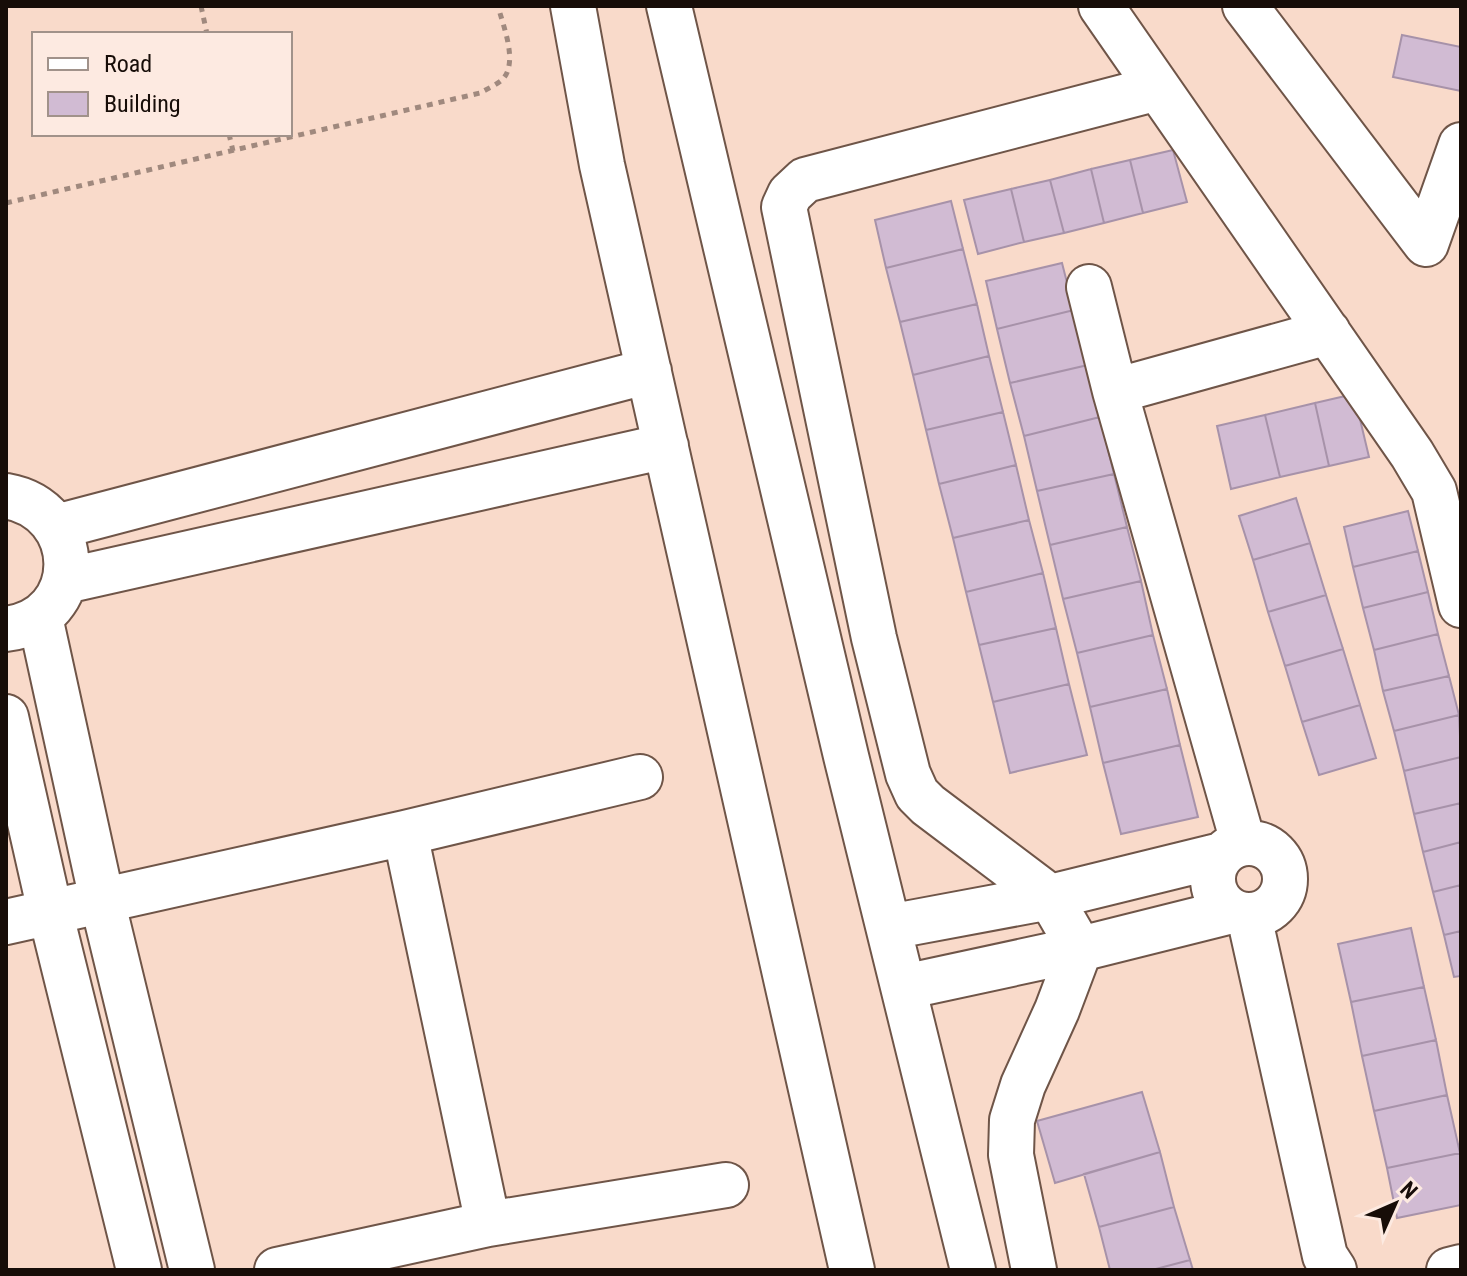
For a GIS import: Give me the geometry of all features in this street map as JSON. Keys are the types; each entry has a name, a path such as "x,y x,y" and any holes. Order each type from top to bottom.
{"street":[{"path":"573,6 602,165 852,1270"},
{"path":"669,6 846,756 973,1270"},
{"path":"1101,6 1328,332 1434,491 1461,605"},
{"path":"1252,10 1444,252"},
{"path":"1080,949 1050,897 928,805 917,794 908,774 874,638 784,207 790,194 805,180 1158,88"},
{"path":"1444,252 1461,145"},
{"path":"1089,287 1232,848"},
{"path":"1115,391 1328,332"},
{"path":"56,527 649,371"},
{"path":"65,581 666,446"},
{"path":"8,489 51,518 62,537 67,559 65,581 55,601 23,623 102,900 192,1270"},
{"path":"6,717 50,911 139,1270"},
{"path":"6,922 640,777"},
{"path":"405,833 488,1224"},
{"path":"889,927 1050,897 1254,842 1271,849 1282,863 1286,881 1280,899 1266,911 1240,914 904,987"},
{"path":"1232,848 1214,867 1212,882 1217,899 1240,914 1325,1256 1334,1270"},
{"path":"1034,1270 1011,1155 1012,1120 1023,1085 1080,949"},
{"path":"277,1270 488,1224 726,1185"},
{"path":"1449,1270 1461,1267"}],"path":[{"path":"201,6 207,32"},
{"path":"6,203 480,93 502,80 509,69 509,51 498,6"},
{"path":"229,136 233,151"}],"building":[{"path":"1402,35 1461,47 1461,91 1393,77"},
{"path":"1173,150 1187,202 1143,213 1130,160"},
{"path":"1130,160 1143,213 1104,223 1091,169"},
{"path":"1091,169 1104,223 1064,233 1050,180"},
{"path":"1050,180 1064,233 1024,242 1011,189"},
{"path":"1011,189 1024,242 978,254 964,200"},
{"path":"951,201 963,249 886,268 875,220"},
{"path":"963,249 977,304 900,322 886,268"},
{"path":"1062,263 1074,310 997,329 986,281"},
{"path":"977,304 989,356 913,375 900,322"},
{"path":"1074,310 1088,365 1010,383 997,329"},
{"path":"989,356 1003,412 926,430 913,375"},
{"path":"1088,365 1100,417 1024,436 1010,383"},
{"path":"1354,394 1369,457 1329,466 1315,403"},
{"path":"1315,403 1329,466 1280,477 1265,415"},
{"path":"1003,412 1016,465 939,484 926,430"},
{"path":"1265,415 1280,477 1231,489 1217,426"},
{"path":"1100,417 1114,474 1037,491 1024,436"},
{"path":"1016,465 1029,520 953,538 939,484"},
{"path":"1114,474 1127,527 1050,545 1037,491"},
{"path":"1296,498 1310,543 1253,560 1239,516"},
{"path":"1408,511 1418,551 1353,567 1344,527"},
{"path":"1029,520 1043,573 966,592 953,538"},
{"path":"1127,527 1141,581 1063,599 1050,545"},
{"path":"1310,543 1326,595 1268,612 1253,560"},
{"path":"1418,551 1428,592 1363,608 1353,567"},
{"path":"1043,573 1056,628 979,645 966,592"},
{"path":"1141,581 1153,635 1077,653 1063,599"},
{"path":"1428,592 1438,634 1374,650 1363,608"},
{"path":"1326,595 1343,649 1285,666 1268,612"},
{"path":"1056,628 1069,684 993,702 979,645"},
{"path":"1438,634 1449,676 1383,691 1374,650"},
{"path":"1153,635 1167,689 1090,707 1077,653"},
{"path":"1343,649 1360,705 1302,722 1285,666"},
{"path":"1449,676 1459,715 1394,731 1383,691"},
{"path":"1069,684 1087,755 1010,773 993,702"},
{"path":"1167,689 1180,745 1103,763 1090,707"},
{"path":"1360,705 1376,758 1319,775 1302,722"},
{"path":"1459,715 1461,757 1404,771 1394,731"},
{"path":"1180,745 1198,817 1121,834 1103,763"},
{"path":"1461,757 1461,803 1414,814 1404,771"},
{"path":"1461,803 1461,842 1423,852 1414,814"},
{"path":"1461,842 1461,885 1433,892 1423,852"},
{"path":"1461,885 1461,931 1444,935 1433,892"},
{"path":"1411,928 1424,987 1351,1002 1338,944"},
{"path":"1461,931 1461,976 1454,977 1444,935"},
{"path":"1424,987 1436,1040 1362,1056 1351,1002"},
{"path":"1436,1040 1447,1095 1374,1111 1362,1056"},
{"path":"1142,1092 1160,1152 1055,1183 1037,1121"},
{"path":"1447,1095 1460,1153 1387,1168 1374,1111"},
{"path":"1160,1152 1174,1207 1099,1227 1084,1174"},
{"path":"1460,1153 1461,1205 1397,1218 1387,1168"},
{"path":"1174,1207 1190,1260 1152,1270 1110,1270 1099,1227"},
{"path":"1190,1260 1193,1270 1152,1270"}]}
